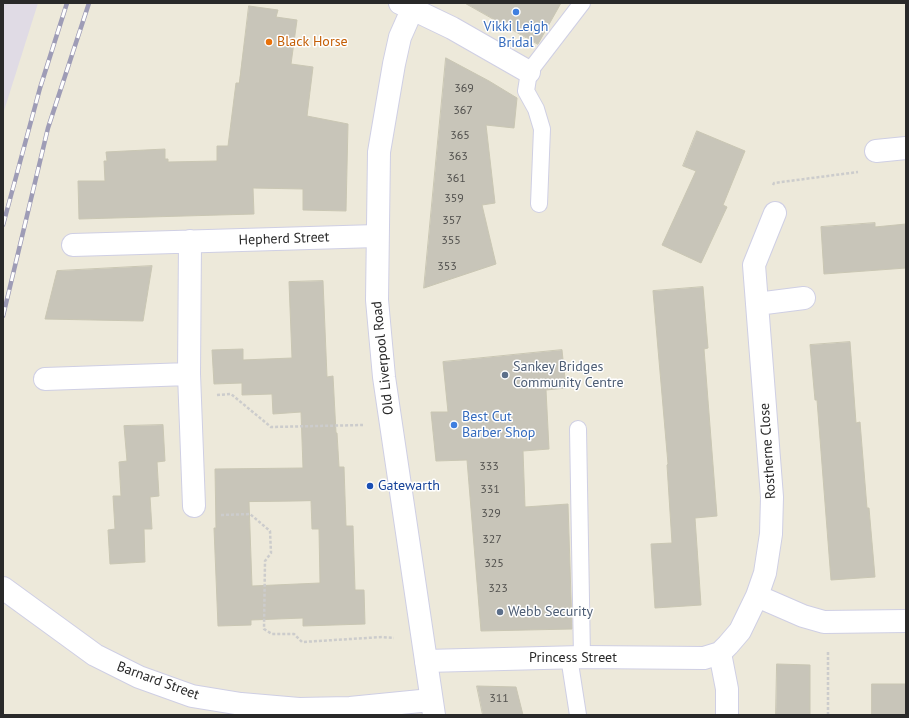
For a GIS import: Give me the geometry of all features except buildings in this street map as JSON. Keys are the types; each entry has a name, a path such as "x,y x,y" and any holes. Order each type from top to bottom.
{"street":[{"path":"409,5 529,72"},
{"name":"Old Liverpool Road","path":"409,5 394,64 379,152 377,300 384,377 433,708"},
{"path":"876,150 906,148"},
{"name":"Rostherne Close","path":"720,653 728,646 740,631 757,596 765,573 772,534 772,497 754,265 775,213"},
{"name":"Hepherd Street","path":"73,245 377,236"},
{"path":"190,241 189,374 194,506"},
{"path":"757,304 804,298"},
{"path":"45,379 189,374"},
{"name":"Barnard Street","path":"3,588 95,656 139,677 192,696 241,704 299,709 433,708"},
{"path":"757,596 803,616 824,622 906,622"},
{"path":"720,653 727,689 727,715"},
{"name":"Princess Street","path":"426,661 576,657 704,658 720,653"}],"lane":[{"path":"539,204 542,129 536,109 526,91 529,72 582,3"},
{"path":"578,429 576,657 578,715"}],"path":[{"path":"775,213 769,191 774,183 865,170 876,150"},
{"path":"213,395 231,394 271,427 363,424"},
{"path":"217,515 250,514 270,531 271,553 265,561 264,629 272,634 294,634 302,642 382,637 394,638"},
{"path":"828,622 828,715"}],"shaded area":[{"path":"3,3 38,3 3,114"}],"railway":[{"path":"3,225 40,88 67,3"},
{"path":"3,316 48,128 89,3"}],"place":[{"name":"Vikki Leigh Bridal","path":"516,12"},
{"name":"Black Horse","path":"269,42"},
{"name":"Sankey Bridges Community Centre","path":"505,375"},
{"name":"Best Cut Barber Shop","path":"454,425"},
{"name":"Gatewarth","path":"370,486"},
{"name":"Webb Security","path":"500,612"}]}
